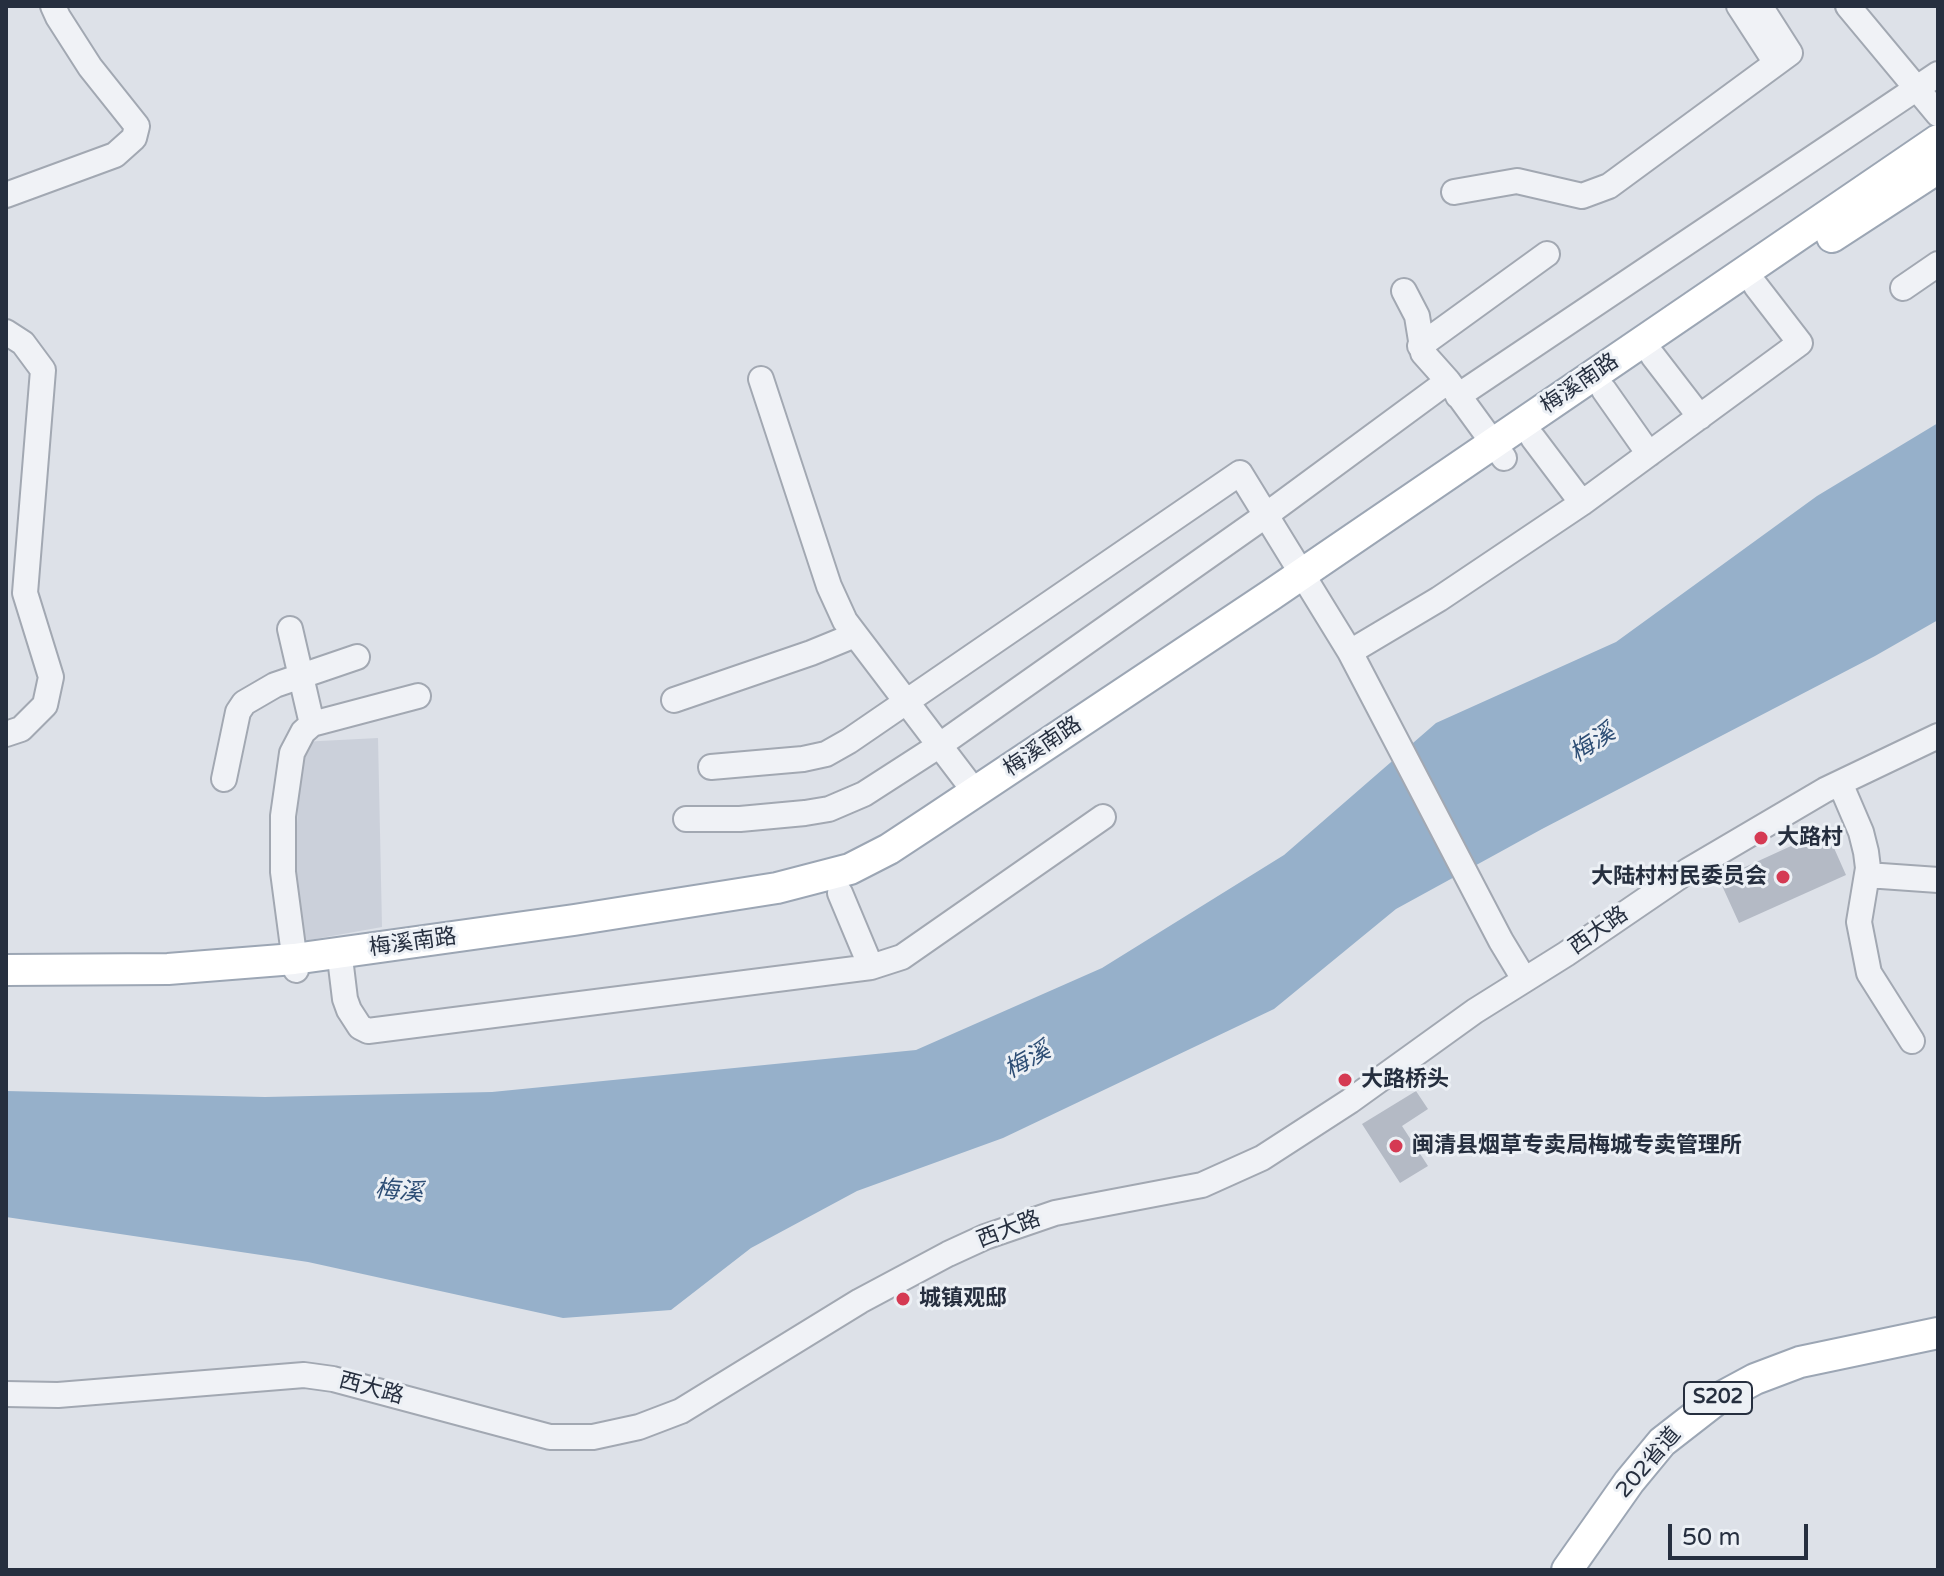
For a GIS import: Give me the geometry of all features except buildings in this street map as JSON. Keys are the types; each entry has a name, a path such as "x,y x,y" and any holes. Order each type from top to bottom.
{"main road":[{"name":"梅溪南路","path":"6,970 341,966 510,946 840,893 863,885 903,864 1498,451 1938,140"},
{"name":"梅溪南路","path":"1498,451 1533,438 1756,286 1938,168"},
{"name":"梅溪南路","path":"6,981 126,981 295,965 801,883 850,869 875,857 1308,582"},
{"name":"202省道","path":"1567,1570 1655,1451 1679,1427 1716,1400 1755,1379 1800,1362 1938,1333"}],"street":[{"path":"6,195 115,155 134,138 137,126 90,67 53,6"},
{"path":"1739,6 1776,63"},
{"path":"1454,192 1517,181 1573,196 1597,192 1790,53 1760,6"},
{"path":"1848,6 1928,81 1938,114"},
{"path":"686,819 770,818 829,809 864,794 940,745 1265,515 1453,389 1928,81"},
{"path":"1420,346 1547,254"},
{"path":"1903,288 1938,264"},
{"path":"1350,652 1427,607 1582,503 1800,343 1756,286"},
{"path":"1404,291 1417,316 1423,353 1498,451"},
{"path":"6,332 23,343 43,370 25,593 51,677 45,705 21,729 6,734"},
{"path":"1653,356 1700,417"},
{"path":"761,379 829,586 845,621 975,792"},
{"path":"1604,390 1649,454"},
{"path":"1533,438 1582,503"},
{"path":"711,767 826,754 1240,473 1350,652 1501,941 1524,979"},
{"path":"290,629 312,724"},
{"path":"674,700 855,635"},
{"path":"224,779 238,712 244,703 264,689 357,657"},
{"path":"295,965 283,872 283,816 295,743 312,724 418,696"},
{"name":"西大路","path":"6,1394 58,1395 304,1375 333,1379 550,1437 593,1437 639,1427 681,1411 860,1301 985,1237 1094,1203 1183,1190 1241,1168 1280,1147 1689,870 1840,783 1938,736"},
{"path":"1840,783 1866,852 1867,875 1859,922 1864,956 1869,973 1912,1041"},
{"path":"341,966 349,1010 360,1027 368,1031 871,967 902,957 1103,817"},
{"path":"1867,875 1938,880"},
{"path":"840,893 871,967"}],"shaded area":[{"path":"378,738 382,927 304,941 294,887 301,742"}],"water":[{"name":"梅溪","path":"1938,423 1938,620 1396,909 1274,1009 1003,1138 857,1191 751,1248 671,1310 563,1318 308,1262 6,1217 6,1091 265,1097 492,1092 916,1050 1102,968 1284,855 1436,723 1616,642 1817,496"}],"place":[{"name":"大路村","path":"1761,838"},
{"name":"大陆村村民委员会","path":"1783,877"},
{"name":"大路桥头","path":"1345,1080"},
{"name":"闽清县烟草专卖局梅城专卖管理所","path":"1396,1146"},
{"name":"城镇观邸","path":"903,1299"}]}
